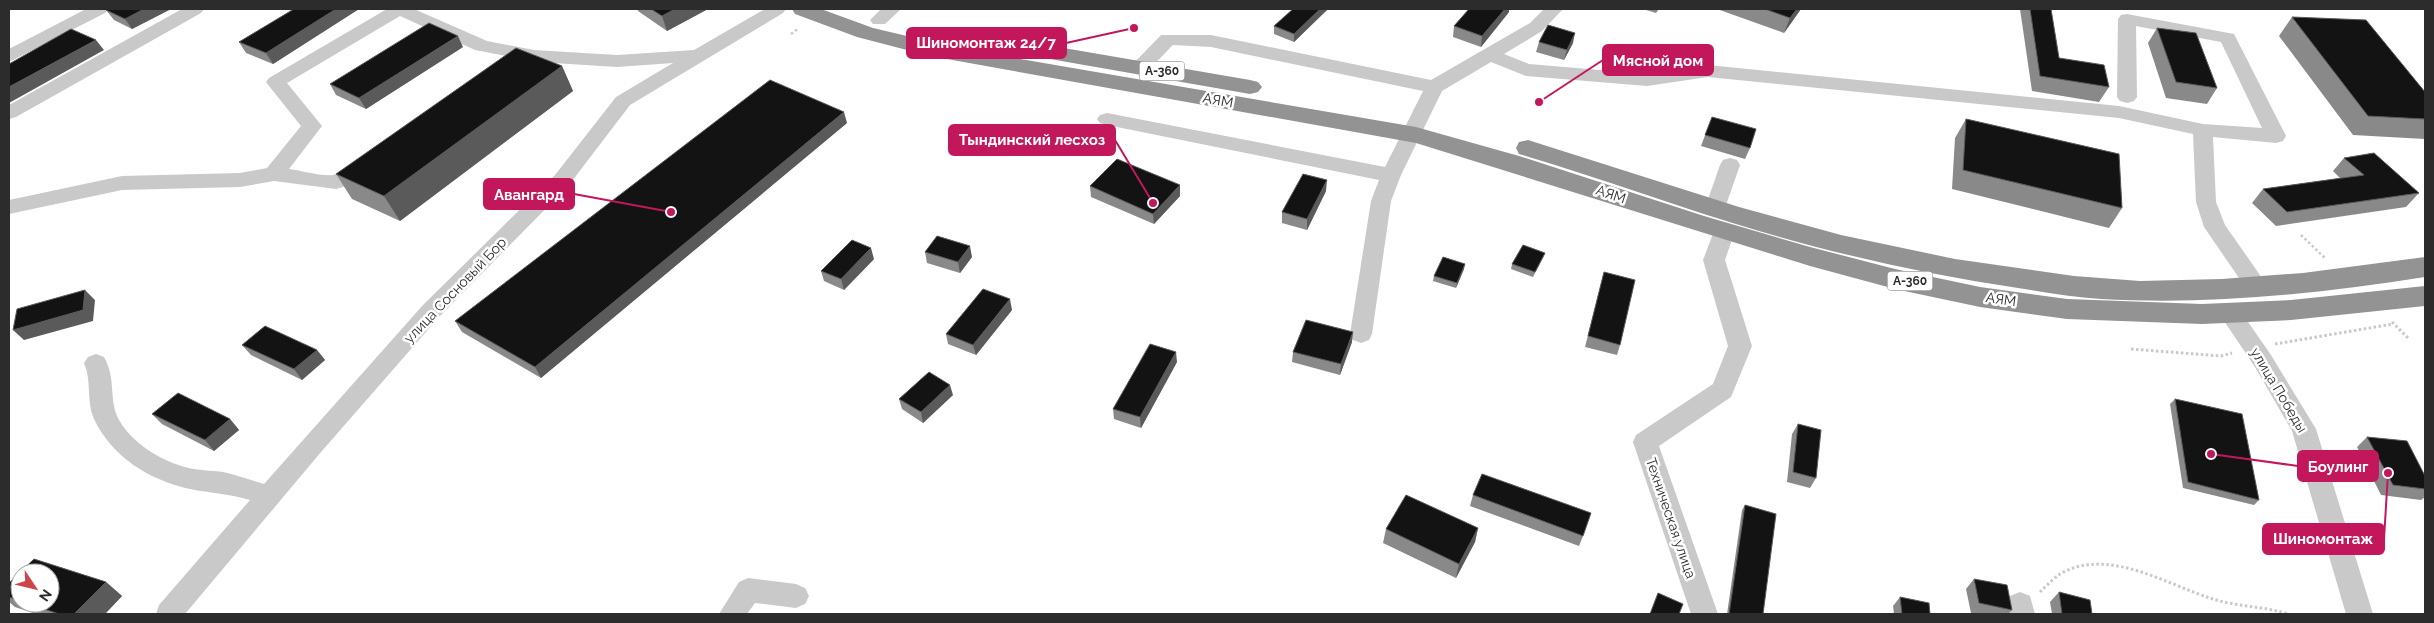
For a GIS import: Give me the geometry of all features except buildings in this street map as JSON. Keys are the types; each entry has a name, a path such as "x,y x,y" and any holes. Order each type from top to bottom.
{"highway":[{"name":"АЯМ","path":"803,9 834,23 934,51 1416,126"},
{"name":"АЯМ","path":"852,9 886,14 999,45 1140,66 1416,126 1517,164 1719,219 1836,242 1976,273 2099,289 2258,288 2330,282 2425,267"},
{"name":"АЯМ","path":"1719,219 1850,268 1971,295 2066,309 2180,316 2231,315 2350,306 2425,296"}],"street":[{"path":"9,56 99,9"},
{"path":"9,113 195,9"},
{"path":"274,174 312,126 276,82 400,9 482,46 534,56 617,61 702,56"},
{"name":"улица Сосновый Бор","path":"169,614 269,496 431,311 562,180 624,101 702,56 777,9"},
{"path":"1361,334 1381,201 1391,175 1434,87 1536,27 1554,9"},
{"path":"1491,55 1526,70 1647,80 1708,71 2119,112 2203,130 2276,136 2228,38 2127,19 2127,98"},
{"path":"1140,66 1168,40 1211,40 1434,87"},
{"path":"493,82 534,56"},
{"path":"1107,119 1391,175"},
{"path":"2203,130 2206,202 2215,227 2258,288"},
{"path":"9,207 122,183 240,180 274,174 336,182 377,156"},
{"path":"1719,219 1730,164"},
{"name":"Техническая улица","path":"1704,614 1645,442 1723,390 1740,346 1714,260 1719,219"},
{"name":"улица Победы","path":"2231,315 2263,361 2304,429 2360,614"},
{"path":"96,363 101,373 100,403 106,419 119,440 140,458 186,478 225,483 269,496"},
{"path":"732,614 748,590 796,596"}],"path":[{"path":"2021,609 2049,582 2072,567 2119,565 2215,599 2273,609 2288,614"}],"place":[{"name":"Шиномонтаж 24/7","path":"1134,28"},
{"name":"Мясной дом","path":"1539,102"},
{"name":"Тындинский лесхоз","path":"1153,203"},
{"name":"Авангард","path":"671,212"},
{"name":"Боулинг","path":"2211,454"},
{"name":"Шиномонтаж","path":"2388,473"}]}
